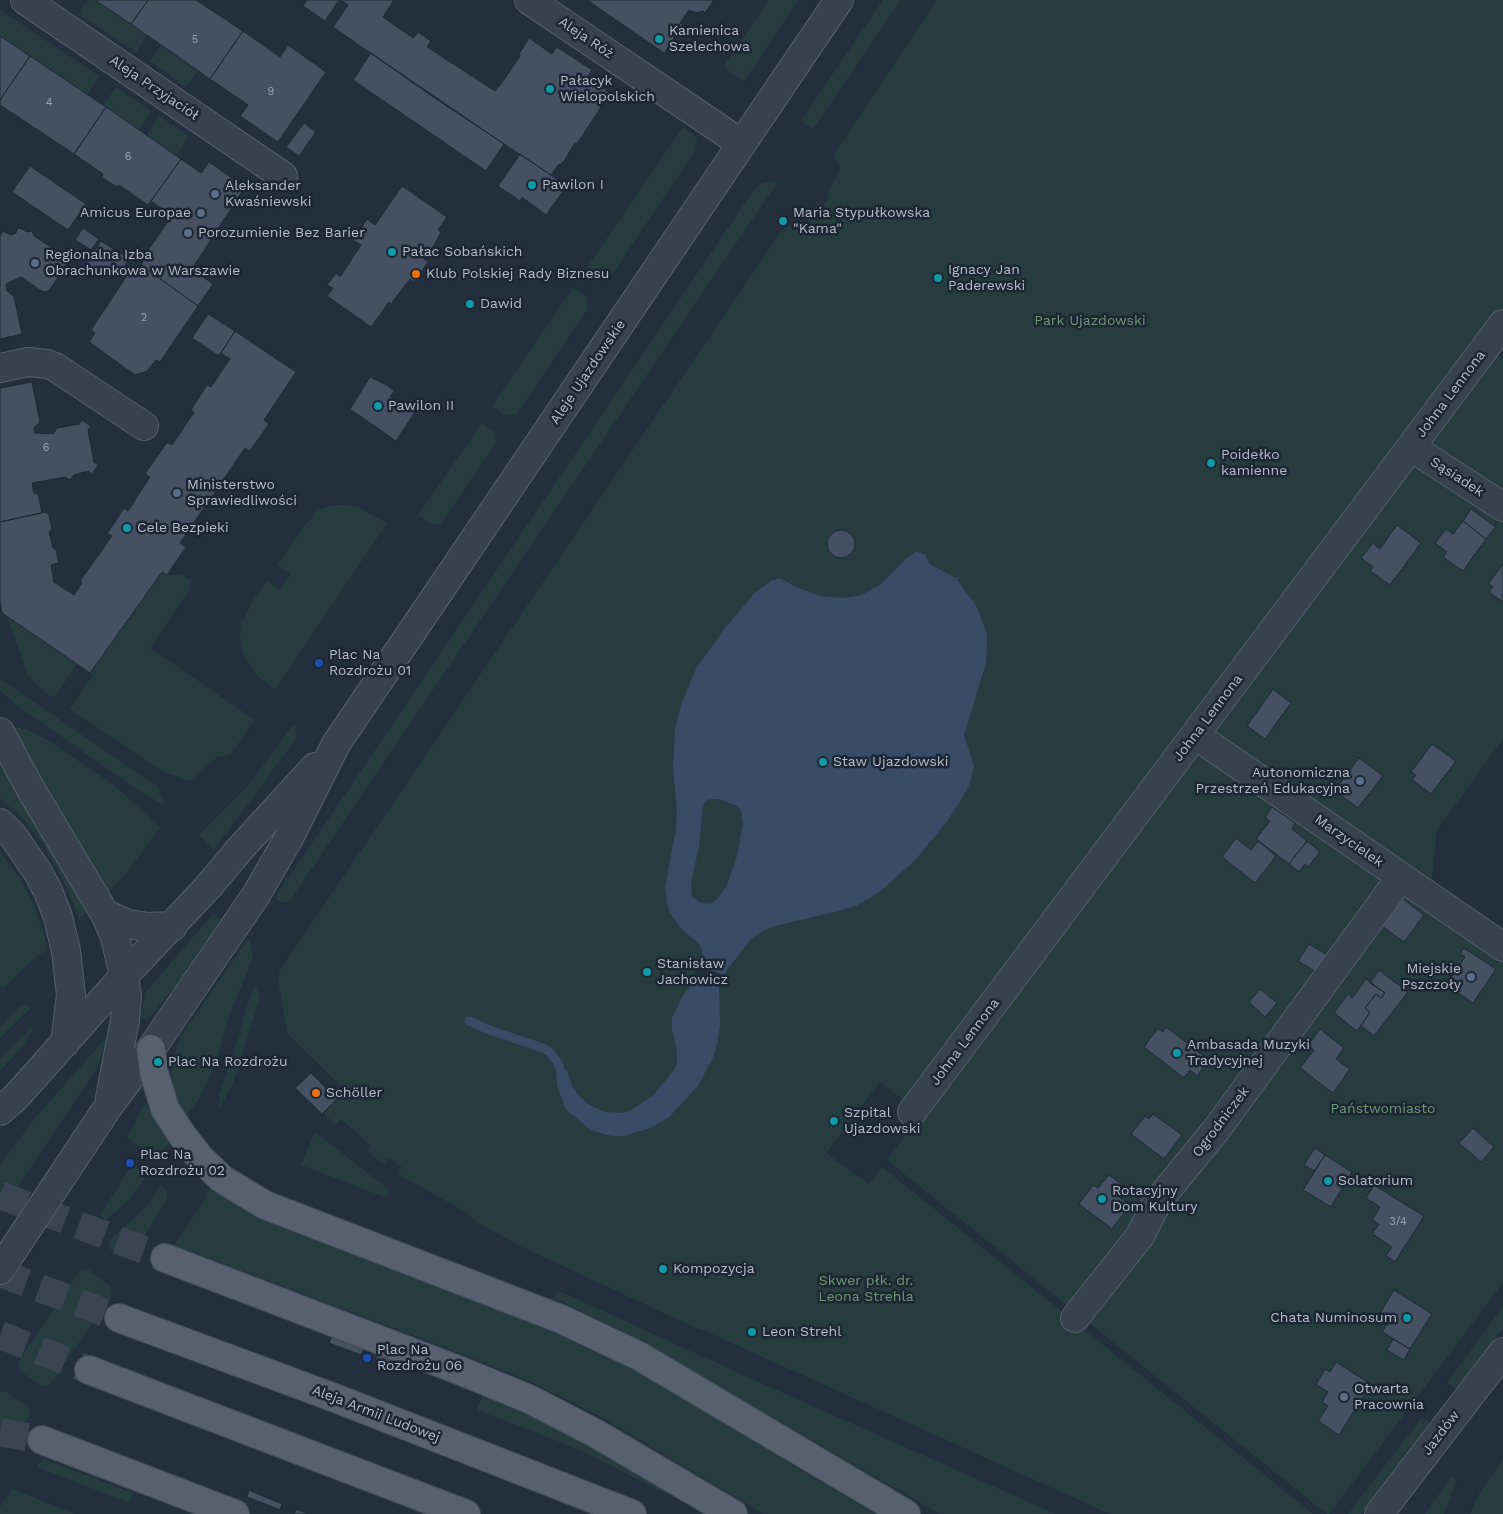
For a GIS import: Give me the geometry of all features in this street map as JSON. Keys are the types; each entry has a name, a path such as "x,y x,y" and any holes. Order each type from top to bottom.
{"main road":[{"path":"151,1048 154,1073 165,1109 194,1151 222,1179 265,1205 561,1319 639,1356 906,1514"},
{"path":"165,1258 441,1363 529,1400 596,1433 733,1514"},
{"name":"Aleja Armii Ludowej","path":"119,1318 335,1398 632,1514"},
{"path":"89,1370 466,1514"},
{"path":"42,1440 235,1514"}],"street":[{"name":"Aleja Przyjaciół","path":"25,0 283,176"},
{"name":"Aleja Róż","path":"529,0 742,144"},
{"name":"Aleje Ujazdowskie","path":"336,744 839,0"},
{"name":"Johna Lennona","path":"912,1112 1503,324"},
{"path":"0,368 28,362 55,367 144,426"},
{"name":"Sąsiadek","path":"1411,447 1503,507"},
{"path":"0,732 30,788 104,914 115,937 127,997 125,1020 108,1107"},
{"name":"Marzycielek","path":"1195,735 1503,947"},
{"path":"0,1122 8,1104 124,976 173,926 239,850 336,744"},
{"path":"0,1268 108,1107 256,895 290,836 336,744"},
{"path":"0,823 13,836 37,870 58,917 66,951 71,995 65,1043"},
{"name":"Ogrodniczek","path":"1075,1318 1140,1236 1157,1202 1216,1130 1401,877"},
{"path":"104,914 128,924 148,927 173,926"},
{"name":"Jazdów","path":"1378,1514 1503,1352"}],"green space":[{"path":"88,0 95,0 147,35 136,52 78,14"},
{"path":"769,0 798,0 744,82 726,69 726,63"},
{"path":"883,0 901,0 813,129 801,121"},
{"name":"Park Ujazdowski","path":"937,0 1503,0 1503,312 909,1104 880,1082 826,1153 869,1184 882,1167 1313,1514 1110,1514 696,1328 522,1247 475,1221 469,1214 398,1174 402,1167 389,1158 384,1164 368,1152 371,1146 341,1119 335,1125 324,1113 345,1090 287,1033 278,979 280,970 782,230 790,226 804,224 818,205 822,208 829,197 826,193 838,175 840,168 834,154"},
{"path":"0,10 99,76 87,95 0,36"},
{"path":"161,45 198,71 186,87 150,61"},
{"path":"116,87 151,111 139,130 103,106"},
{"path":"159,116 189,136 176,156 146,136"},
{"path":"683,127 695,136 697,140 695,151 612,274 601,278 586,269"},
{"path":"772,181 777,183 291,899 285,903 275,898 753,191 760,184"},
{"path":"573,288 586,296 588,308 517,414 505,416 492,406"},
{"path":"1496,353 1503,359 1503,493 1430,446"},
{"path":"482,423 495,433 497,442 441,523 431,524 418,515"},
{"path":"1418,462 1503,519 1503,739 1437,830 1431,886 1214,735"},
{"path":"334,505 347,505 359,508 387,523 275,690 257,675 243,654 240,642 241,619 244,620 252,602 267,581 280,590 291,574 278,565 303,527 314,516 312,514"},
{"path":"162,572 167,575 183,575 191,581 190,589 150,648 255,720 230,755 217,757 190,781 163,772 70,709 93,675 90,673"},
{"path":"7,617 77,664 54,698 38,687 28,675"},
{"path":"0,679 157,786 165,806 135,788 15,704 0,690"},
{"path":"293,725 295,726 297,737 214,850 199,835 249,785"},
{"path":"10,726 25,729 49,741 115,786 160,827 127,873 108,893"},
{"path":"1201,754 1387,879 1073,1310 887,1160 1192,755"},
{"path":"0,762 87,912 79,919 67,888 45,847 24,820 0,798"},
{"path":"0,852 20,879 30,897 44,933 47,950 36,957 3,989 0,986"},
{"path":"1400,890 1503,954 1503,1283 1329,1514 1327,1514 1083,1318 1162,1206"},
{"path":"213,914 220,920 173,989 147,1020 141,1017 145,993"},
{"path":"248,939 253,958 231,1011 214,1068 200,1097 186,1116 172,1085 171,1065 174,1054 182,1035"},
{"path":"255,985 260,997 233,1083 219,1110 219,1094"},
{"path":"25,1005 32,1007 0,1038 0,1027 19,1007"},
{"path":"35,1024 23,1046 0,1071 0,1059"},
{"path":"105,1039 108,1040 94,1073 0,1213 0,1165 35,1118"},
{"path":"145,1103 156,1124 169,1142 158,1159 127,1138"},
{"path":"315,1132 388,1189 387,1198 301,1165"},
{"path":"132,1165 147,1174 129,1200 106,1220 100,1215"},
{"path":"161,1185 167,1191 167,1199 132,1256 126,1259 123,1258 110,1249 109,1241 147,1206"},
{"path":"211,1186 495,1304 584,1344 642,1375 875,1514 764,1514 603,1418 529,1381 174,1245 207,1197 205,1195"},
{"path":"84,1269 89,1270 109,1285 112,1290 111,1296 51,1383 45,1386 41,1385 20,1371 18,1362 78,1273"},
{"path":"557,1290 1056,1514 940,1514 628,1334 554,1298"},
{"path":"1503,1306 1503,1328 1456,1389 1447,1383"},
{"path":"0,1391 7,1392 27,1406 30,1411 29,1417 10,1444 4,1448 0,1447"},
{"path":"483,1393 547,1423 675,1496 656,1489 578,1449 477,1410"},
{"path":"1422,1417 1430,1423 1361,1514 1348,1514"},
{"path":"43,1459 133,1493 130,1503 37,1467"},
{"path":"1503,1459 1503,1514 1470,1514 1480,1492"},
{"path":"1452,1476 1457,1480 1444,1514 1425,1514"},
{"path":"12,1489 76,1514 0,1514 0,1507"}],"water":[{"name":"Staw Ujazdowski","path":"916,552 925,555 930,564 955,578 958,576 957,580 975,604 987,636 986,663 964,735 974,766 969,785 962,799 945,824 916,859 882,890 869,899 839,911 775,926 764,930 752,938 726,971 719,987 720,1026 717,1045 712,1060 697,1087 669,1117 650,1128 624,1136 612,1136 596,1132 587,1127 565,1108 557,1085 556,1071 567,1070 572,1086 579,1096 588,1104 605,1112 622,1113 631,1110 653,1096 674,1070 677,1063 672,1018 681,999 696,978 703,957 701,946 681,928 670,913 665,888 676,829 677,809 673,768 675,729 682,702 696,669 724,629 756,592 772,580 780,578 798,588 820,596 851,597 861,595 880,585 907,558","holes":["719,799 737,806 741,810 743,823 737,856 727,885 717,899 708,904 701,903 692,897 691,883 699,846 703,806 708,800"]}],"pier":[{"path":"697,965 726,976 721,988 694,977"}],"building":[{"path":"95,0 148,0 131,24"},
{"path":"148,0 196,0 243,31 210,79 131,24"},
{"path":"307,0 339,0 325,21 303,6"},
{"name":"Pałacyk Wielopolskich","path":"340,0 394,0 383,17 413,38 418,32 431,41 427,47 495,91 520,56 519,54 529,38 552,54 557,47 592,70 587,77 610,93 577,144 575,143 564,161 559,164 551,175 439,101 333,27 348,5"},
{"name":"Kamienica Szelechowa","path":"587,0 714,0 705,13 703,11 696,13 689,10 680,23 683,25 664,53"},
{"path":"243,31 280,57 288,45 326,72 278,142 240,116 248,105 210,79"},
{"path":"0,36 30,56 0,100"},
{"path":"371,53 504,144 486,171 353,80"},
{"path":"30,56 106,107 74,154 0,105 0,100"},
{"path":"106,107 181,159 148,205 119,185 116,187 102,177 103,174 74,154"},
{"path":"304,123 316,132 299,156 286,147"},
{"name":"Pawilon I","path":"520,154 567,186 546,215 522,197 520,201 498,186"},
{"path":"181,159 201,173 209,162 245,187 192,269 213,284 198,306 141,265 146,257 146,253 169,220 163,215 165,211 151,201"},
{"path":"30,166 86,204 68,230 12,192"},
{"name":"Pałac Sobańskich","path":"402,186 447,217 438,230 441,232 436,242 424,259 428,262 414,282 410,279 391,304 389,302 371,327 327,296 333,288 327,285 336,273 340,277 361,245 353,240 367,219 375,225"},
{"path":"20,228 27,232 32,231 34,236 66,257 67,264 49,291 43,292 21,277 6,284 7,291 14,296 22,334 0,339 0,236 3,231 11,235"},
{"path":"83,228 99,239 91,250 75,240"},
{"path":"101,241 129,259 122,274 116,270 108,279 85,264"},
{"path":"141,265 198,306 160,362 156,360 147,371 135,375 89,342 95,333 91,330 130,271 135,273"},
{"path":"208,314 235,331 219,356 192,338"},
{"name":"Ministerstwo Sprawiedliwości","path":"235,331 296,372 264,420 269,424 250,451 245,448 180,543 186,547 167,575 162,572 90,673 2,613 0,602 0,522 45,512 49,515 52,529 49,532 59,563 51,565 54,582 74,595 82,583 80,581 112,536 107,533 124,508 128,511 150,477 145,474 167,442 172,445 194,412 191,410 207,385 211,387 230,359 221,353"},
{"name":"Pawilon II","path":"370,377 387,385 394,391 390,397 415,412 396,441 350,409"},
{"path":"32,382 40,422 34,428 35,433 53,434 57,428 79,424 82,420 91,426 88,430 94,462 98,465 92,474 88,471 74,475 70,480 65,477 32,483 34,493 38,494 42,513 0,522 0,388"},
{"path":"1471,509 1496,527 1486,539 1463,521"},
{"path":"1463,521 1486,539 1463,571 1443,557 1447,552 1435,543 1446,529 1453,534"},
{"path":"1397,525 1421,543 1390,585 1370,571 1373,567 1361,558 1373,543 1380,549"},
{"path":"841,530 851,534 855,544 851,554 841,558 831,554 827,544 831,534"},
{"path":"1503,564 1503,602 1489,592 1493,587 1488,584"},
{"path":"1273,689 1291,703 1265,739 1247,726"},
{"path":"1432,744 1456,761 1431,794 1412,780 1416,775 1411,772"},
{"name":"Autonomiczna Przestrzeń Edukacyjna","path":"1359,758 1383,776 1358,808 1339,794 1343,790 1338,786"},
{"path":"1272,807 1295,823 1292,829 1307,841 1289,864 1256,839 1270,821 1265,818"},
{"path":"1236,838 1251,850 1258,841 1276,856 1255,883 1222,857"},
{"path":"1307,841 1320,852 1308,867 1305,864 1299,872 1289,864"},
{"path":"1398,895 1424,915 1404,942 1378,923"},
{"path":"1309,944 1332,958 1321,975 1298,961"},
{"name":"Miejskie Pszczoły","path":"1464,948 1496,969 1473,1003 1446,985 1465,957 1460,954"},
{"path":"1379,970 1408,992 1374,1036 1361,1026 1370,1012 1365,1008 1376,994 1381,998 1385,993 1370,983"},
{"path":"1366,979 1385,993 1381,998 1376,994 1365,1008 1370,1012 1357,1031 1334,1013 1348,994 1352,998"},
{"path":"1260,989 1277,1003 1265,1017 1249,1002"},
{"name":"Ambasada Muzyki Tradycyjnej","path":"1166,1027 1209,1060 1197,1076 1190,1070 1184,1078 1144,1047 1158,1028 1163,1032"},
{"name":"Państwomiasto","path":"1320,1029 1344,1048 1336,1059 1350,1069 1333,1093 1300,1068 1314,1050 1308,1045"},
{"name":"Schöller","path":"311,1073 337,1099 322,1114 295,1088"},
{"path":"1153,1114 1182,1135 1164,1159 1131,1134 1145,1116 1149,1119"},
{"path":"1473,1128 1494,1147 1481,1162 1459,1143"},
{"path":"1315,1148 1325,1155 1314,1171 1304,1165"},
{"name":"Solatorium","path":"1325,1155 1352,1172 1331,1207 1303,1190"},
{"name":"Rotacyjny Dom Kultury","path":"1109,1175 1123,1185 1116,1195 1130,1205 1112,1229 1079,1204 1093,1185 1098,1188"},
{"path":"1374,1185 1424,1216 1395,1262 1386,1256 1392,1247 1372,1234 1379,1224 1372,1220 1380,1207 1366,1198"},
{"name":"Chata Numinosum","path":"1394,1290 1432,1314 1410,1349 1382,1332 1389,1321 1379,1315"},
{"path":"332,1336 364,1348 361,1355 329,1343"},
{"path":"1393,1339 1410,1349 1404,1360 1387,1350"},
{"path":"378,1353 410,1366 407,1373 375,1361"},
{"name":"Otwarta Pracownia","path":"1336,1362 1371,1384 1339,1435 1318,1421 1328,1406 1322,1402 1328,1392 1316,1384 1325,1369 1330,1372"},
{"path":"249,1490 282,1504 280,1510 247,1497"},
{"path":"296,1509 309,1514 294,1514"}],"waterway":[{"path":"469,1021 492,1031 543,1048 551,1053 558,1063 564,1082"}],"tunnel":[{"path":"0,1195 165,1258"},
{"path":"0,1273 119,1318"},
{"path":"0,1335 89,1370"},
{"path":"0,1432 42,1440"}],"place":[{"name":"Kamienica Szelechowa","path":"659,39"},
{"name":"Pałacyk Wielopolskich","path":"550,89"},
{"name":"Pawilon I","path":"532,185"},
{"name":"Aleksander Kwaśniewski","path":"215,194"},
{"name":"Amicus Europae","path":"201,213"},
{"name":"Maria Stypułkowska \"Kama\"","path":"783,221"},
{"name":"Porozumienie Bez Barier","path":"188,233"},
{"name":"Pałac Sobańskich","path":"392,252"},
{"name":"Regionalna Izba Obrachunkowa w Warszawie","path":"35,263"},
{"name":"Klub Polskiej Rady Biznesu","path":"416,274"},
{"name":"Ignacy Jan Paderewski","path":"938,278"},
{"name":"Dawid","path":"470,304"},
{"name":"Pawilon II","path":"378,406"},
{"name":"Poidełko kamienne","path":"1211,463"},
{"name":"Ministerstwo Sprawiedliwości","path":"177,493"},
{"name":"Cele Bezpieki","path":"127,528"},
{"name":"Plac Na Rozdrożu 01","path":"319,663"},
{"name":"Staw Ujazdowski","path":"823,762"},
{"name":"Autonomiczna Przestrzeń Edukacyjna","path":"1360,781"},
{"name":"Stanisław Jachowicz","path":"647,972"},
{"name":"Miejskie Pszczoły","path":"1471,977"},
{"name":"Ambasada Muzyki Tradycyjnej","path":"1177,1053"},
{"name":"Plac Na Rozdrożu","path":"158,1062"},
{"name":"Schöller","path":"316,1093"},
{"name":"Szpital Ujazdowski","path":"834,1121"},
{"name":"Plac Na Rozdrożu 02","path":"130,1163"},
{"name":"Solatorium","path":"1328,1181"},
{"name":"Rotacyjny Dom Kultury","path":"1102,1199"},
{"name":"Kompozycja","path":"663,1269"},
{"name":"Chata Numinosum","path":"1407,1318"},
{"name":"Leon Strehl","path":"752,1332"},
{"name":"Plac Na Rozdrożu 06","path":"367,1358"},
{"name":"Otwarta Pracownia","path":"1344,1397"}],"park label":[{"name":"Skwer płk. dr. Leona Strehla","path":"866,1289"}]}
